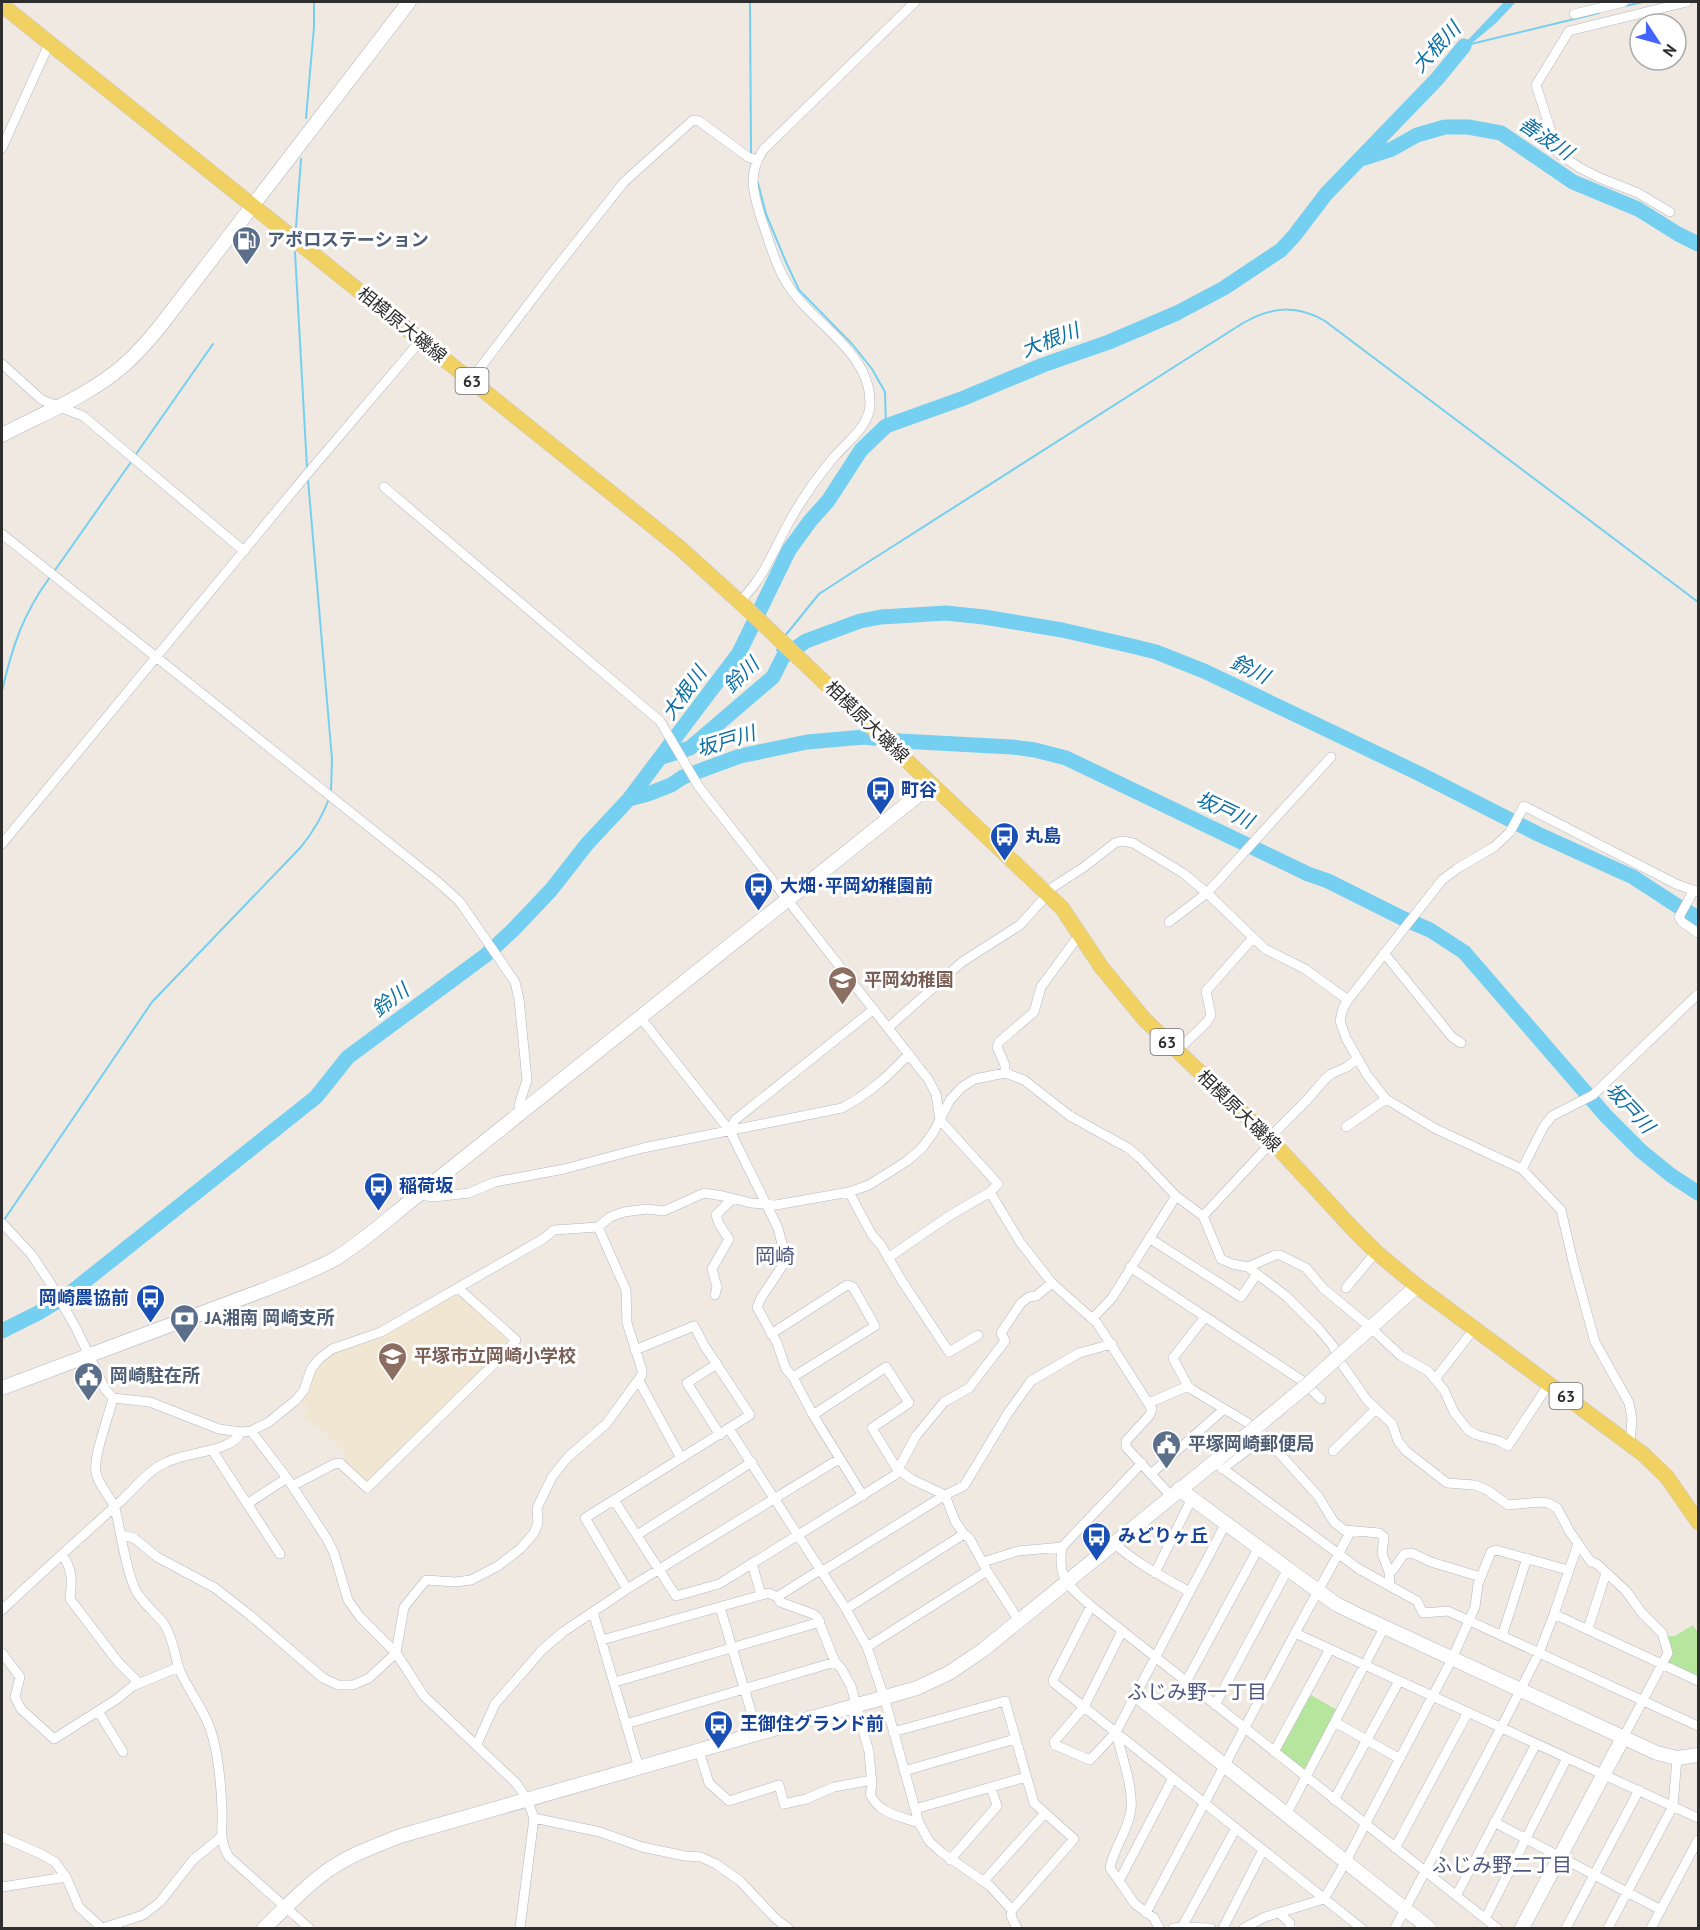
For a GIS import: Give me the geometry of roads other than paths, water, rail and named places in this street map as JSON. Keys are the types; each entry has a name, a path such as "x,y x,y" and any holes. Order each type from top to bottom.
{"main road":[{"name":"相模原大磯線","path":"2,5 680,548 1048,894 1067,915 1097,961 1145,1020 1270,1140 1376,1252 1474,1329 1630,1443 1667,1477 1698,1522"}],"street":[{"path":"2,435 90,389 138,353 409,2"},
{"path":"742,604 793,515 819,478 868,417 870,401 866,379 860,367 848,350 802,304 779,270 759,211 753,184 756,160 764,149 915,2"},
{"path":"1574,14 1624,2"},
{"path":"1670,212 1638,193 1580,168 1558,153 1536,85 1569,31 1686,2"},
{"path":"2,148 50,44"},
{"path":"471,380 624,182 693,120 699,121 748,158 756,160"},
{"path":"2,844 421,340"},
{"path":"2,364 42,400 83,416 244,551"},
{"path":"384,487 660,721 702,789 928,1079 936,1094 940,1120 998,1184 990,1192 949,1216 888,1258"},
{"path":"2,534 438,882 460,902 515,982 519,999 527,1080 519,1105 520,1113"},
{"path":"1169,922 1207,893 1331,757"},
{"path":"2,1388 307,1273 358,1243 932,784"},
{"path":"1630,1443 1632,1419 1629,1403 1595,1342 1561,1210 1522,1169 1436,1129 1386,1099 1367,1075 1346,1038 1340,1021 1343,1008 1348,1000 1442,880 1494,846 1510,832 1524,806 1694,893 1679,917 1682,922 1698,933"},
{"path":"889,1027 962,962 1020,925 1050,889 1115,843 1122,841 1133,843 1183,873 1265,949 1305,969 1348,1000"},
{"path":"1005,1074 1005,1065 997,1047 999,1042 1034,1012 1041,987 1080,934"},
{"path":"1177,1051 1207,1022 1210,1015 1206,991 1253,938"},
{"path":"1384,953 1452,1036 1461,1043"},
{"path":"1522,1169 1544,1126 1552,1116 1593,1095 1698,994"},
{"path":"730,1131 735,1120 874,1009"},
{"path":"640,1017 730,1131 767,1204 778,1228 785,1256 783,1265 761,1298 758,1307 777,1343 786,1369 793,1377 813,1415 863,1496"},
{"path":"418,1195 434,1197 470,1193 495,1182 564,1169 643,1148 842,1108 874,1088 909,1054"},
{"path":"1203,1216 1325,1078 1347,1067 1358,1058"},
{"path":"2,1610 149,1472 166,1462 189,1454 227,1446 246,1431 269,1422 300,1396 311,1369 332,1349 381,1332 543,1239 554,1230 597,1227 610,1217 624,1212 646,1209 664,1212 704,1193 751,1203 776,1205 849,1192 869,1185 907,1161 922,1148 950,1100 962,1087 975,1079 1005,1074 1024,1080 1070,1116 1128,1148 1176,1196 1203,1216 1221,1259 1248,1267 1286,1296 1319,1329 1333,1346 1341,1364 1367,1400 1392,1424 1398,1441 1406,1451 1447,1483 1475,1485 1487,1490 1508,1505 1540,1502 1557,1508 1591,1562 1597,1564 1626,1591 1642,1613 1662,1633 1668,1653 1522,1929"},
{"path":"1346,1127 1386,1099"},
{"path":"849,1192 872,1235 881,1245 949,1352 978,1335"},
{"path":"990,1192 1020,1242 1052,1283 1097,1323 1149,1403 1152,1408 1149,1416 1126,1441 1126,1447 1175,1492 1192,1498 1336,1604 1657,1753 1677,1758 1698,1755"},
{"path":"1092,1319 1113,1298 1130,1267 1176,1196"},
{"path":"715,1294 717,1287 712,1269 729,1239 716,1215 732,1199"},
{"path":"2,1223 31,1254 49,1281 76,1328 105,1389 113,1398 150,1402 219,1429 246,1431 290,1482 334,1553 348,1600 360,1617 396,1653 424,1696 516,1783 527,1799 534,1818 520,1929"},
{"path":"121,1535 134,1538 157,1557 215,1588 323,1678 338,1684 353,1685 369,1678 396,1653 404,1607 426,1580 471,1580 498,1566 520,1550 534,1533 538,1523 537,1508 552,1477 568,1457 606,1424 639,1381 642,1370 627,1323 626,1290 597,1227"},
{"path":"1149,1238 1241,1297 1257,1274"},
{"path":"1346,1288 1376,1252"},
{"path":"1248,1267 1280,1255 1306,1268 1324,1289 1401,1356 1428,1371 1444,1390 1454,1412 1468,1430 1477,1435 1508,1446 1549,1384"},
{"path":"1130,1267 1301,1380 1321,1399"},
{"path":"614,1500 675,1596 719,1584 895,1475 916,1437 944,1402 969,1388 1005,1341 1001,1332 1021,1303 1029,1297 1036,1296 1052,1283"},
{"path":"771,1334 847,1285 853,1287 875,1326 793,1377"},
{"path":"1218,1463 1417,1286"},
{"path":"247,1504 290,1482 340,1463 367,1488 501,1357 516,1340 458,1288"},
{"path":"1205,1317 1173,1358 1188,1386 1248,1423 1265,1437 1318,1496 1334,1522 1344,1530 1379,1533 1384,1537 1382,1553 1389,1572 1390,1586"},
{"path":"627,1589 585,1518 750,1415 694,1326 635,1350"},
{"path":"1435,1379 1474,1329"},
{"path":"777,1597 945,1495 964,1486 1008,1413 1031,1381 1079,1353 1112,1344"},
{"path":"717,1364 687,1383 720,1435"},
{"path":"813,1415 886,1367 909,1402 872,1428 897,1469 913,1480 945,1495 955,1521 970,1539 1019,1621"},
{"path":"639,1381 681,1458"},
{"path":"1149,1403 1188,1386"},
{"path":"113,1398 96,1461 96,1474 114,1506 136,1591 164,1624 174,1644 179,1667 210,1730 219,1774 222,1810 220,1837 223,1847 229,1857 309,1929"},
{"path":"1152,1473 1224,1409"},
{"path":"1335,1445 1376,1409"},
{"path":"729,1429 846,1609 867,1647 884,1697 919,1823 929,1841 950,1860 984,1881 1011,1910"},
{"path":"264,1929 328,1870 359,1852 400,1836 917,1688 949,1673 1019,1621 1175,1492 1218,1463 1265,1437"},
{"path":"212,1450 280,1554"},
{"path":"477,1744 495,1704 542,1650 563,1632 627,1589 839,1459"},
{"path":"637,1535 752,1462"},
{"path":"1142,1463 1062,1547 1060,1560 1065,1583 1155,1658 1497,1929"},
{"path":"1218,1463 1359,1569 1417,1601 1423,1613 1448,1611 1698,1726"},
{"path":"1155,1573 1192,1498"},
{"path":"1122,1631 1084,1707 1054,1742 1055,1745 1090,1760 1116,1732 1226,1523"},
{"path":"1146,1913 1351,1531"},
{"path":"846,1609 964,1534"},
{"path":"1114,1543 1155,1573 1190,1592"},
{"path":"1395,1929 1539,1653 1578,1544"},
{"path":"867,1647 985,1566 1018,1551 1062,1547"},
{"path":"1186,1682 1259,1547"},
{"path":"1244,1929 1265,1917 1324,1899 1452,1659 1475,1607 1481,1577 1491,1552 1496,1550 1568,1570"},
{"path":"1389,1572 1404,1554 1412,1552 1431,1562 1481,1577"},
{"path":"62,1555 72,1576 70,1599 118,1662 139,1683"},
{"path":"1502,1636 1527,1558"},
{"path":"752,1563 761,1595"},
{"path":"1215,1705 1288,1569"},
{"path":"1588,1629 1606,1573"},
{"path":"602,1640 769,1593 777,1597 780,1602 813,1614 820,1622 835,1662 851,1686 869,1752 872,1780 870,1794 875,1804 885,1811 919,1823"},
{"path":"1091,1606 1053,1680 1054,1683 1361,1929"},
{"path":"720,1607 758,1734"},
{"path":"593,1612 639,1768"},
{"path":"1554,1614 1698,1681"},
{"path":"615,1682 820,1622"},
{"path":"1286,1815 1384,1628"},
{"path":"1295,1633 1698,1818"},
{"path":"1274,1752 1330,1649"},
{"path":"2,1653 20,1677 15,1697 21,1709 54,1739 139,1683 179,1667"},
{"path":"626,1724 835,1662"},
{"path":"1334,1800 1399,1681"},
{"path":"1136,1695 1429,1929"},
{"path":"893,1732 1005,1701 1034,1803 1074,1839 1011,1910 1011,1917 1017,1929"},
{"path":"98,1712 123,1752"},
{"path":"1395,1848 1468,1712"},
{"path":"1335,1722 1400,1759"},
{"path":"1116,1732 1133,1802 1130,1817 1113,1852 1110,1868 1135,1904 1154,1918 1159,1929"},
{"path":"904,1771 1015,1739"},
{"path":"1456,1896 1536,1744"},
{"path":"699,1751 709,1784 729,1801 779,1785 784,1804 834,1787 872,1780"},
{"path":"1485,1919 1567,1758"},
{"path":"1608,1929 1673,1806 1677,1758"},
{"path":"915,1809 1026,1778"},
{"path":"1119,1881 1173,1778"},
{"path":"950,1860 997,1806 991,1787"},
{"path":"1566,1929 1639,1790"},
{"path":"984,1881 1045,1813"},
{"path":"534,1818 600,1832 642,1847 701,1857 716,1864 740,1881 788,1929"},
{"path":"1494,1822 1661,1910"},
{"path":"1210,1929 1178,1928 1236,1828"},
{"path":"2,1837 55,1862 66,1877 79,1907 103,1929 143,1915 160,1902 193,1860 220,1837"},
{"path":"1651,1929 1698,1840"},
{"path":"1223,1929 1263,1851"},
{"path":"2,1887 66,1877"},
{"path":"1279,1913 1290,1923 1290,1929"}],"water":[{"path":"1504,2 1516,2 1496,23 1449,62 1431,87 1427,83"}],"waterway":[{"path":"306,118 314,2"},
{"path":"750,2 751,154"},
{"path":"1625,6 1643,2"},
{"path":"1471,44 1599,13"},
{"name":"大根川","path":"2,1331 69,1294 316,1097 348,1057 486,955 513,930 551,890 587,844 629,799 739,653 789,550 828,501 861,450 886,426 1109,342 1177,313 1224,288 1281,250 1326,194 1437,79 1464,46"},
{"name":"善波川","path":"1364,158 1392,149 1417,135 1445,127 1468,127 1501,133 1573,182 1638,209 1698,244"},
{"path":"296,227 301,159"},
{"path":"758,183 766,214 799,290 852,344 872,369 885,392 886,426"},
{"path":"295,252 307,468"},
{"path":"784,637 819,594 1243,323 1264,314 1284,310 1304,312 1325,321 1698,602"},
{"path":"134,457 213,344"},
{"path":"53,573 131,462"},
{"path":"308,480 332,759 331,791"},
{"path":"2,691 20,631 50,577"},
{"name":"鈴川","path":"665,756 690,748 773,677 783,657 806,641 860,621 881,617 946,613 984,617 1062,630 1132,646 1156,652 1204,671 1420,774 1538,834 1633,877 1698,918"},
{"path":"779,647 777,650 783,657"},
{"name":"坂戸川","path":"629,799 648,794 671,785 683,777 740,756 807,742 864,737 1012,747 1066,758 1430,930 1464,952 1606,1116 1641,1151 1698,1193"},
{"path":"4,1220 152,1002 301,847 317,824 329,799"}],"place":[{"name":"アポロステーション","path":"246,266"},
{"name":"町谷","path":"880,816"},
{"name":"丸島","path":"1004,862"},
{"name":"大畑･平岡幼稚園前","path":"759,912"},
{"name":"平岡幼稚園","path":"843,1006"},
{"name":"稲荷坂","path":"378,1212"},
{"name":"岡崎農協前","path":"150,1324"},
{"name":"JA湘南 岡崎支所","path":"184,1344"},
{"name":"平塚市立岡崎小学校","path":"393,1382"},
{"name":"岡崎駐在所","path":"89,1402"},
{"name":"平塚岡崎郵便局","path":"1167,1470"},
{"name":"みどりヶ丘","path":"1097,1562"},
{"name":"王御住グランド前","path":"719,1750"}],"district":[{"name":"岡崎","path":"775,1256"},
{"name":"ふじみ野一丁目","path":"1197,1692"},
{"name":"ふじみ野二丁目","path":"1502,1865"}]}
